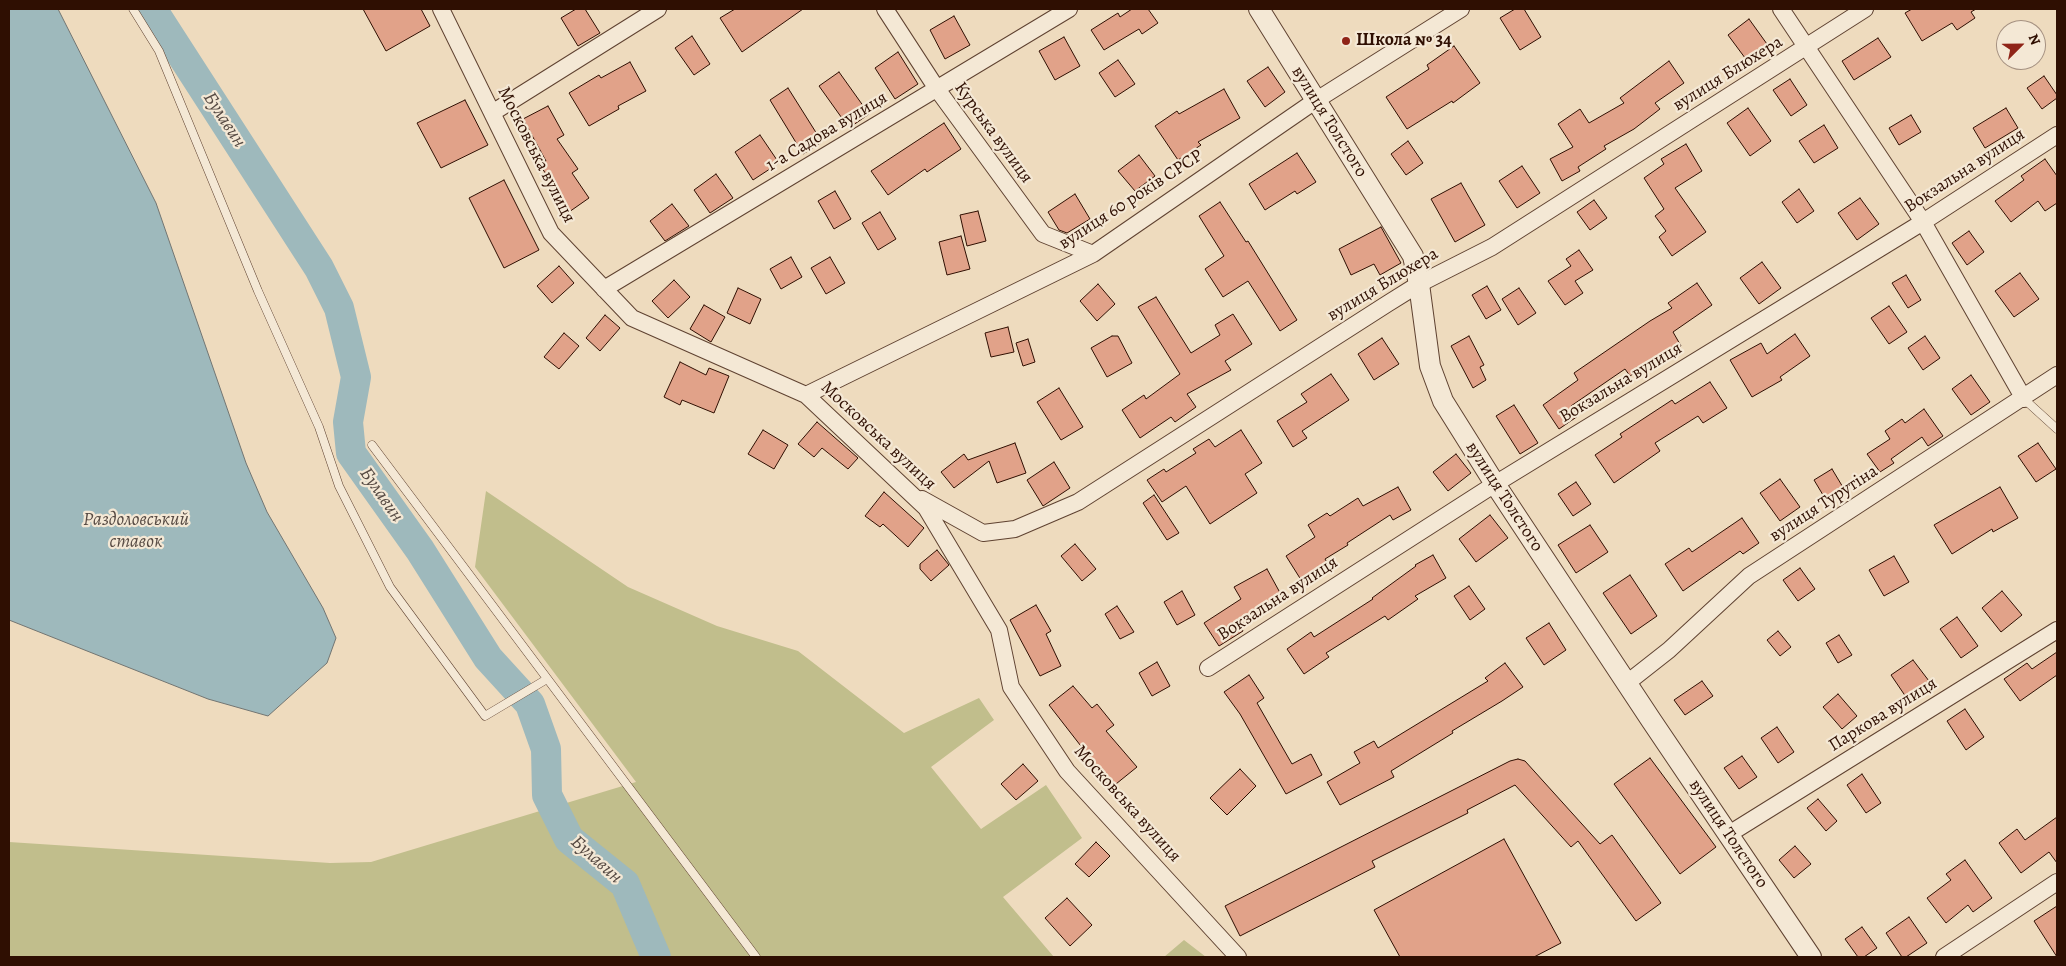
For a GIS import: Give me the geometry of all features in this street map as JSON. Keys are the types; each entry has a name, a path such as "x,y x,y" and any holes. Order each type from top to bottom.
{"street":[{"name":"Московська вулиця","path":"441,9 551,233 632,318 806,394 926,508 999,630 1011,687 1067,771 1238,957"},
{"path":"492,113 658,9"},
{"name":"Курська вулиця","path":"885,9 937,89 1043,234 1092,254"},
{"name":"1-а Садова вулиця","path":"604,289 1069,9"},
{"name":"вулиця Толстого","path":"1259,9 1413,256 1419,284 1430,366 1443,401 1495,484 1811,957"},
{"name":"вулиця 60 років СРСР","path":"806,394 1092,254 1316,101 1461,9"},
{"path":"1781,9 1922,222 2024,399"},
{"name":"вулиця Блюхера","path":"911,494 983,533 1015,529 1078,502 1419,284 1492,247 1865,9"},
{"name":"Вокзальна вулиця","path":"1208,668 1495,484 1922,222 2057,136"},
{"name":"вулиця Турутіна","path":"1627,683 1669,650 1749,576 2024,399 2057,375"},
{"name":"Паркова вулиця","path":"1729,834 2057,630"},
{"path":"1944,957 2057,882"}],"lane":[{"path":"133,9 159,51 258,291 319,427 339,486 390,587 485,716 547,678"},
{"path":"2024,399 2057,429"},
{"path":"372,445 756,957"}],"shaded area":[{"path":"486,491 628,587 717,626 798,651 904,733 979,698 994,720 931,767 981,829 1046,785 1082,838 1003,897 1054,957 9,957 9,842 330,863 371,862 636,782 475,567"},
{"path":"1184,940 1206,957 1164,957"}],"water":[{"name":"Раздоловський ставок","path":"9,9 58,9 156,203 246,463 267,512 323,608 336,638 327,663 268,716 208,699 9,620"}],"building":[{"path":"363,9 421,9 430,26 386,51"},
{"path":"576,9 585,9 600,33 578,46 561,18"},
{"path":"735,9 803,9 742,52 720,18"},
{"path":"1132,9 1148,9 1158,23 1142,34 1139,29 1104,50 1091,30 1118,13 1120,17"},
{"path":"1515,9 1524,9 1541,37 1520,50 1500,18"},
{"path":"1912,9 1976,9 1971,12 1975,18 1957,30 1952,23 1922,41 1905,13"},
{"path":"954,16 970,45 945,59 930,30"},
{"path":"1749,19 1772,51 1751,66 1728,35"},
{"path":"692,36 710,64 694,75 675,48"},
{"path":"1064,37 1080,66 1055,80 1039,51"},
{"path":"1878,38 1891,57 1854,80 1842,61"},
{"path":"1454,46 1480,83 1453,103 1452,101 1407,129 1386,97 1429,69 1427,65"},
{"path":"898,52 918,84 895,99 875,68"},
{"path":"1118,60 1135,84 1115,97 1099,73"},
{"path":"1669,61 1684,83 1655,103 1660,109 1634,129 1604,146 1606,149 1578,167 1580,171 1562,181 1550,159 1573,147 1558,124 1580,109 1589,123 1624,103 1620,98"},
{"path":"630,62 646,91 618,106 619,109 589,126 569,93 599,75 601,78"},
{"path":"1268,67 1285,92 1265,107 1247,81"},
{"path":"839,72 869,114 849,128 819,86"},
{"path":"2044,76 2057,95 2057,98 2042,109 2027,88"},
{"path":"1790,79 1807,105 1791,116 1773,90"},
{"path":"788,88 822,142 803,154 770,100"},
{"path":"1224,89 1240,118 1198,142 1201,145 1178,160 1155,126 1177,111 1179,114"},
{"path":"465,100 488,145 441,168 417,123"},
{"path":"548,106 564,135 557,139 578,169 572,173 589,198 569,212 557,196 559,194 540,165 546,161 523,119"},
{"path":"1748,108 1771,141 1750,156 1727,123"},
{"path":"2006,108 2018,128 1985,148 1973,128"},
{"path":"1911,115 1921,132 1899,145 1889,128"},
{"path":"944,123 961,149 927,172 925,169 888,195 871,171"},
{"path":"1824,125 1838,148 1814,163 1799,141"},
{"path":"760,135 779,163 753,180 735,152"},
{"path":"1408,141 1423,163 1406,175 1391,154"},
{"path":"1686,144 1702,171 1675,188 1706,232 1672,256 1659,237 1666,231 1655,216 1664,209 1644,178 1664,164 1661,159"},
{"path":"1297,153 1316,182 1297,194 1295,191 1265,210 1249,184"},
{"path":"1139,155 1155,176 1135,191 1118,171"},
{"path":"2045,159 2057,176 2057,203 2045,211 2038,201 2011,222 1995,201 2024,180 2021,176"},
{"path":"1522,166 1540,193 1517,208 1499,181"},
{"path":"716,174 733,198 710,213 694,190"},
{"path":"504,180 539,250 504,268 469,198"},
{"path":"1461,183 1485,225 1455,242 1431,199"},
{"path":"1799,189 1814,211 1797,223 1782,202"},
{"path":"835,191 851,219 834,229 818,201"},
{"path":"1075,194 1090,219 1067,233 1059,230 1048,212"},
{"path":"1860,198 1879,224 1857,240 1838,213"},
{"path":"1594,200 1607,218 1590,230 1577,212"},
{"path":"1220,202 1246,242 1248,241 1297,320 1280,331 1248,281 1223,297 1205,269 1224,256 1199,216"},
{"path":"672,204 689,226 665,241 650,221"},
{"path":"978,211 986,241 967,246 960,215"},
{"path":"880,212 896,239 878,250 862,223"},
{"path":"1381,227 1401,263 1380,275 1374,264 1351,275 1339,249"},
{"path":"1969,231 1984,252 1967,265 1952,243"},
{"path":"961,236 970,269 947,275 939,242"},
{"path":"1579,250 1593,270 1575,281 1583,293 1565,305 1548,281 1571,266 1566,259"},
{"path":"791,257 802,277 781,289 770,269"},
{"path":"830,257 845,283 826,294 811,268"},
{"path":"1762,262 1781,288 1759,304 1740,278"},
{"path":"559,266 574,283 552,303 537,286"},
{"path":"2020,273 2039,299 2014,317 1995,291"},
{"path":"1906,275 1921,300 1908,308 1892,283"},
{"path":"674,280 690,297 668,318 652,301"},
{"path":"1697,283 1712,305 1673,332 1681,346 1663,356 1662,354 1630,376 1625,369 1571,406 1578,416 1559,429 1543,405 1578,380 1574,373 1672,308 1668,303"},
{"path":"1098,284 1115,304 1097,321 1080,301"},
{"path":"1487,286 1501,310 1486,319 1472,295"},
{"path":"738,288 761,299 750,324 727,313"},
{"path":"1519,288 1536,313 1518,325 1502,299"},
{"path":"1156,297 1191,353 1220,335 1215,325 1233,314 1252,344 1225,361 1231,370 1187,394 1196,407 1175,422 1171,417 1140,438 1122,410 1144,395 1146,399 1180,374 1138,307"},
{"path":"704,305 725,317 711,342 690,329"},
{"path":"1889,306 1907,332 1889,344 1871,318"},
{"path":"605,315 620,328 600,351 586,338"},
{"path":"1008,327 1014,352 991,357 985,333"},
{"path":"564,333 579,346 559,369 544,357"},
{"path":"1795,334 1810,356 1780,377 1782,380 1752,397 1730,360 1761,343 1767,354"},
{"path":"1112,336 1118,336 1132,363 1107,377 1091,348"},
{"path":"1469,336 1484,365 1480,367 1486,380 1473,388 1451,346"},
{"path":"1925,336 1940,358 1923,370 1908,348"},
{"path":"1382,338 1399,364 1374,380 1358,354"},
{"path":"1028,339 1035,362 1023,366 1016,343"},
{"path":"680,362 706,375 709,368 729,376 714,413 682,400 680,405 664,397"},
{"path":"1331,374 1349,400 1302,431 1307,438 1293,447 1277,421 1307,402 1301,394"},
{"path":"1971,375 1990,402 1971,415 1952,389"},
{"path":"1710,382 1727,408 1703,423 1698,416 1655,443 1660,451 1614,483 1595,455 1622,437 1620,434 1672,400 1675,404"},
{"path":"1059,388 1083,427 1061,440 1037,402"},
{"path":"1514,405 1538,443 1520,454 1496,416"},
{"path":"1924,409 1943,436 1928,446 1922,437 1891,459 1894,463 1880,472 1867,454 1890,439 1885,431 1902,419 1905,423"},
{"path":"817,422 858,458 848,469 822,448 814,457 798,444"},
{"path":"763,430 788,445 774,469 748,454"},
{"path":"1241,430 1262,463 1245,474 1257,493 1210,524 1186,486 1162,502 1147,480 1164,469 1166,472 1196,453 1193,449 1209,439 1215,447"},
{"path":"1015,443 1026,473 997,483 989,461 954,488 941,472 964,454 968,460"},
{"path":"2038,443 2056,469 2036,482 2018,456"},
{"path":"1456,454 1471,473 1448,491 1433,472"},
{"path":"1054,462 1070,488 1043,506 1027,480"},
{"path":"1832,469 1844,489 1826,500 1814,480"},
{"path":"1780,479 1800,507 1780,521 1760,493"},
{"path":"1576,482 1591,504 1573,516 1558,494"},
{"path":"1398,487 1411,510 1393,520 1390,515 1347,543 1348,545 1325,559 1329,566 1303,583 1286,556 1315,537 1308,525 1327,513 1330,516 1358,498 1363,506"},
{"path":"2000,487 2018,518 1993,532 1992,529 1952,554 1934,525"},
{"path":"884,492 924,528 908,547 883,524 880,527 865,516"},
{"path":"1154,495 1179,533 1167,540 1143,503"},
{"path":"1490,515 1508,538 1476,562 1459,539"},
{"path":"1742,518 1759,543 1743,554 1740,551 1683,591 1665,564 1689,548 1692,552"},
{"path":"1590,525 1608,552 1576,573 1558,545"},
{"path":"1075,544 1096,569 1082,581 1061,556"},
{"path":"937,550 949,565 931,581 920,569 920,564"},
{"path":"1433,555 1446,578 1415,596 1418,599 1388,620 1385,616 1326,653 1329,657 1304,674 1287,649 1311,632 1314,637 1373,599 1415,565"},
{"path":"1894,556 1909,582 1884,596 1869,570"},
{"path":"1800,568 1815,589 1798,601 1783,580"},
{"path":"1267,569 1284,600 1240,625 1243,631 1219,646 1204,623 1241,599 1234,587"},
{"path":"1630,575 1657,616 1631,634 1603,593"},
{"path":"1469,586 1485,609 1470,620 1454,596"},
{"path":"1182,591 1195,615 1177,625 1164,602"},
{"path":"2002,591 2022,615 2001,632 1982,608"},
{"path":"1036,605 1051,631 1046,634 1061,666 1040,676 1010,620"},
{"path":"1117,606 1134,632 1120,639 1105,614"},
{"path":"1957,617 1978,646 1961,658 1940,629"},
{"path":"1549,623 1566,650 1544,665 1526,638"},
{"path":"1778,631 1791,647 1780,656 1767,640"},
{"path":"1839,635 1852,655 1838,663 1826,643"},
{"path":"2057,652 2057,675 2020,701 2004,679 2027,663 2032,669"},
{"path":"1913,660 1929,681 1906,697 1891,675"},
{"path":"1157,662 1170,686 1152,696 1139,673"},
{"path":"1505,663 1523,687 1391,771 1394,777 1340,805 1327,782 1360,763 1354,752 1374,741 1378,748 1488,681 1485,678"},
{"path":"1249,675 1264,698 1257,703 1292,764 1311,754 1322,775 1286,794 1240,714 1224,692"},
{"path":"1702,681 1713,696 1685,715 1674,700"},
{"path":"1073,686 1092,708 1097,704 1114,725 1106,731 1137,767 1111,788 1096,770 1098,768 1049,705"},
{"path":"1838,694 1857,716 1842,729 1823,707"},
{"path":"1965,709 1984,737 1966,750 1947,721"},
{"path":"1777,727 1794,752 1778,763 1761,738"},
{"path":"1742,756 1757,777 1739,789 1724,768"},
{"path":"1650,758 1716,847 1680,874 1614,784"},
{"path":"1518,759 1525,761 1600,844 1612,835 1661,903 1636,921 1578,841 1571,847 1515,785 1467,810 1468,813 1372,861 1375,867 1240,936 1225,906 1510,761"},
{"path":"1023,764 1038,781 1016,800 1001,784"},
{"path":"1240,769 1256,786 1227,815 1210,798"},
{"path":"1862,774 1881,803 1866,813 1847,785"},
{"path":"1818,799 1837,821 1826,831 1807,808"},
{"path":"2057,817 2057,863 2049,852 2021,873 1999,843 2017,829 2025,840"},
{"path":"1504,839 1561,943 1534,957 1400,957 1374,910"},
{"path":"1096,842 1110,856 1089,877 1075,864"},
{"path":"1795,846 1811,864 1794,878 1779,860"},
{"path":"1965,860 1992,898 1973,912 1968,905 1946,923 1927,898 1951,880 1946,874"},
{"path":"1067,898 1092,925 1070,946 1045,918"},
{"path":"2057,906 2057,957 2034,921"},
{"path":"1909,917 1927,943 1906,957 1902,957 1886,933"},
{"path":"1862,927 1877,948 1864,957 1858,957 1845,939"}],"waterway":[{"name":"Булавин","path":"152,9 319,268 339,308 356,377 348,422 351,453 420,550 488,658 530,704 546,749 547,795 569,839 625,884 656,957"}],"place":[{"name":"Школа № 34","path":"1346,41"}]}
